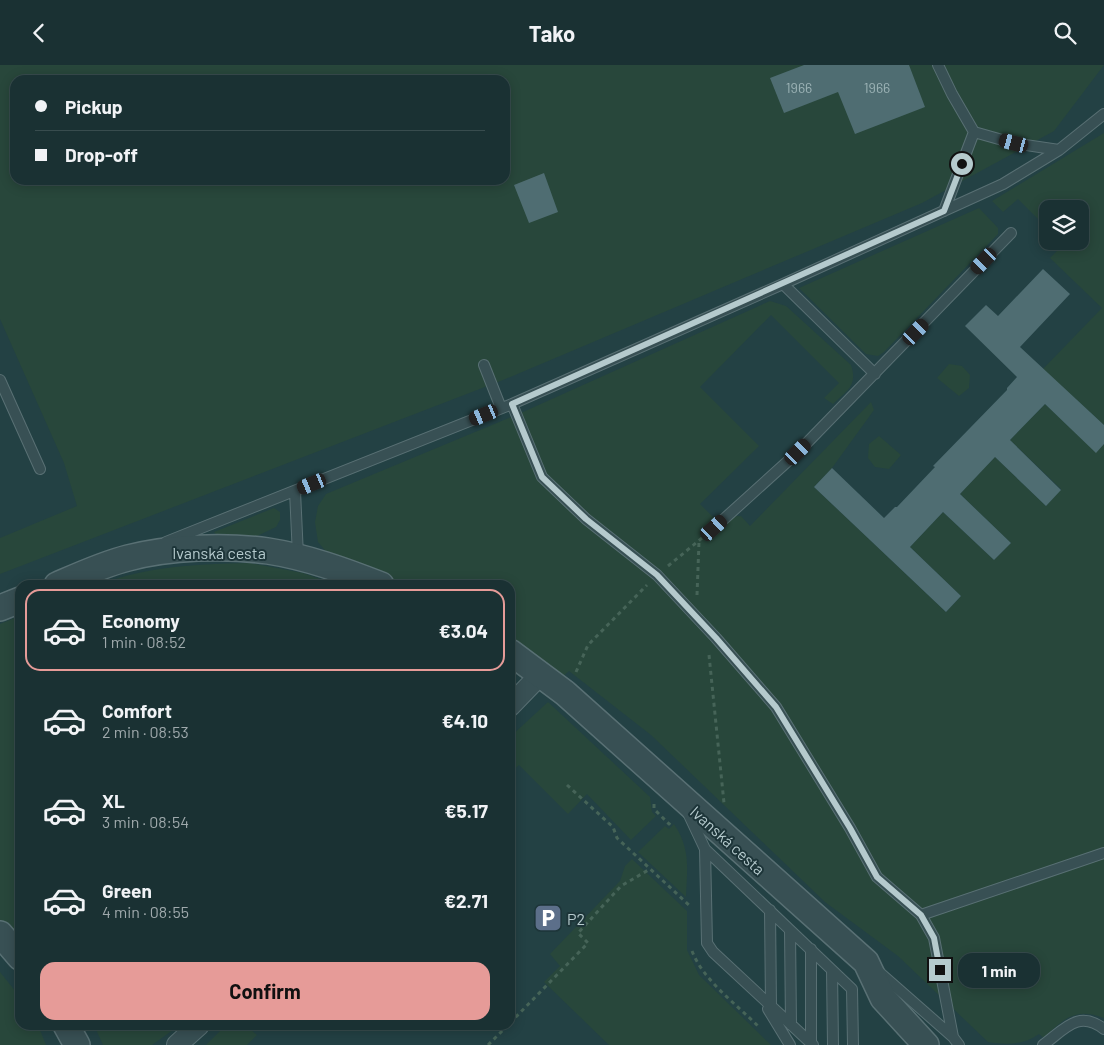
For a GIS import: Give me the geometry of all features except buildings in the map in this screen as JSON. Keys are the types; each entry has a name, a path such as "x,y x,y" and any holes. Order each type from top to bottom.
{"street":[{"name":"Ivanská cesta","path":"70,580 128,558 190,549 269,551 326,565 367,580"},
{"path":"0,608 15,602"},
{"name":"Ivanská cesta","path":"515,656 565,693 866,962 884,997 926,1045"},
{"path":"515,701 540,675"},
{"path":"0,934 15,951"},
{"path":"69,1030 77,1045"},
{"path":"177,1045 194,1030"}],"lane":[{"path":"938,65 974,132 1014,143 1059,150"},
{"path":"128,558 512,404 944,211 1003,184 1059,150 1104,115"},
{"path":"944,211 974,132"},
{"path":"714,528 798,452 1011,233"},
{"path":"783,284 875,374"},
{"path":"484,365 501,408"},
{"path":"0,380 40,469"},
{"path":"512,404 542,477 586,519 657,575 716,638 776,707 850,828 877,877 921,915 934,938 956,1041"},
{"path":"295,491 298,557"},
{"path":"679,796 705,849 852,989 853,1045"},
{"path":"705,849 707,943 713,952 812,1044"},
{"path":"921,915 1104,853"},
{"path":"770,911 771,1007"},
{"path":"790,930 791,1025"},
{"path":"811,949 812,1044"},
{"path":"866,962 956,1041"},
{"path":"832,970 833,1045"},
{"path":"763,999 790,1045"},
{"path":"1043,1045 1074,1022 1082,1020 1091,1022 1104,1029"}],"path":[{"path":"663,570 714,528"},
{"path":"696,617 699,541"},
{"path":"574,677 588,645 650,583"},
{"path":"716,638 709,651 725,810"},
{"path":"567,785 613,827 617,838 690,907 690,898"},
{"path":"654,802 654,809 669,824 674,817 679,825"},
{"path":"515,1018 588,943 578,933 621,885 650,869"},
{"path":"691,949 704,973 764,1032"},
{"path":"488,1045 503,1030"}],"green space":[{"path":"0,65 1104,65 1054,131 922,203 503,380 0,574 0,538 77,506 64,463 0,319"},
{"path":"1104,133 1104,425 1043,369 1102,308 1050,258 1058,250 1089,250 1089,200 1039,200 1039,220 1018,199 1003,212 992,201"},
{"path":"979,208 998,228 998,234 878,356 866,354 799,288"},
{"path":"770,301 786,306 851,365 853,372 852,383 847,391 833,404 824,398 839,383 771,315 700,387 759,446 700,504 713,517 741,516 750,526 871,402 874,410 832,468 814,487 946,612 961,596 910,547 943,512 994,560 1011,543 960,494 995,457 1046,506 1061,489 1010,440 1045,404 1096,452 1104,444 1104,1018 1078,1014 1064,1020 1044,1038 1039,1034 1033,1038 1015,1043 988,1042 898,956 825,902 651,735 569,671 563,676 515,643 515,580 395,580 329,555 318,542 315,522 318,506 326,494 523,412"},
{"path":"949,364 962,366 970,375 969,388 959,396 937,378"},
{"path":"879,436 901,455 889,469 875,467 868,458 869,444"},
{"path":"274,508 280,512 280,520 276,527 253,538 218,537 214,532"},
{"path":"250,563 303,573 323,580 113,580 154,570 211,564"},
{"path":"15,618 15,936 0,922 0,624"},
{"path":"548,702 650,797 652,812 656,816 631,840 587,794 568,814 519,765 515,769 515,732"},
{"path":"674,824 686,851 686,897 638,852 665,826 669,829"},
{"path":"632,859 687,911 687,950 699,975 771,1045 609,1045 544,982 560,966 550,954 620,881 625,866"},
{"path":"0,972 15,991 15,1030 40,1030 46,1045 0,1045"},
{"path":"96,1030 173,1030 152,1045 103,1045"},
{"path":"221,1030 251,1030 257,1035 247,1045 206,1045"}],"place":[{"name":"P2","path":"548,918"}],"route":[{"path":"940,970 934,938 921,915 877,877 850,828 776,707 716,638 657,575 586,519 542,477 512,404 944,211 962,164"}]}
